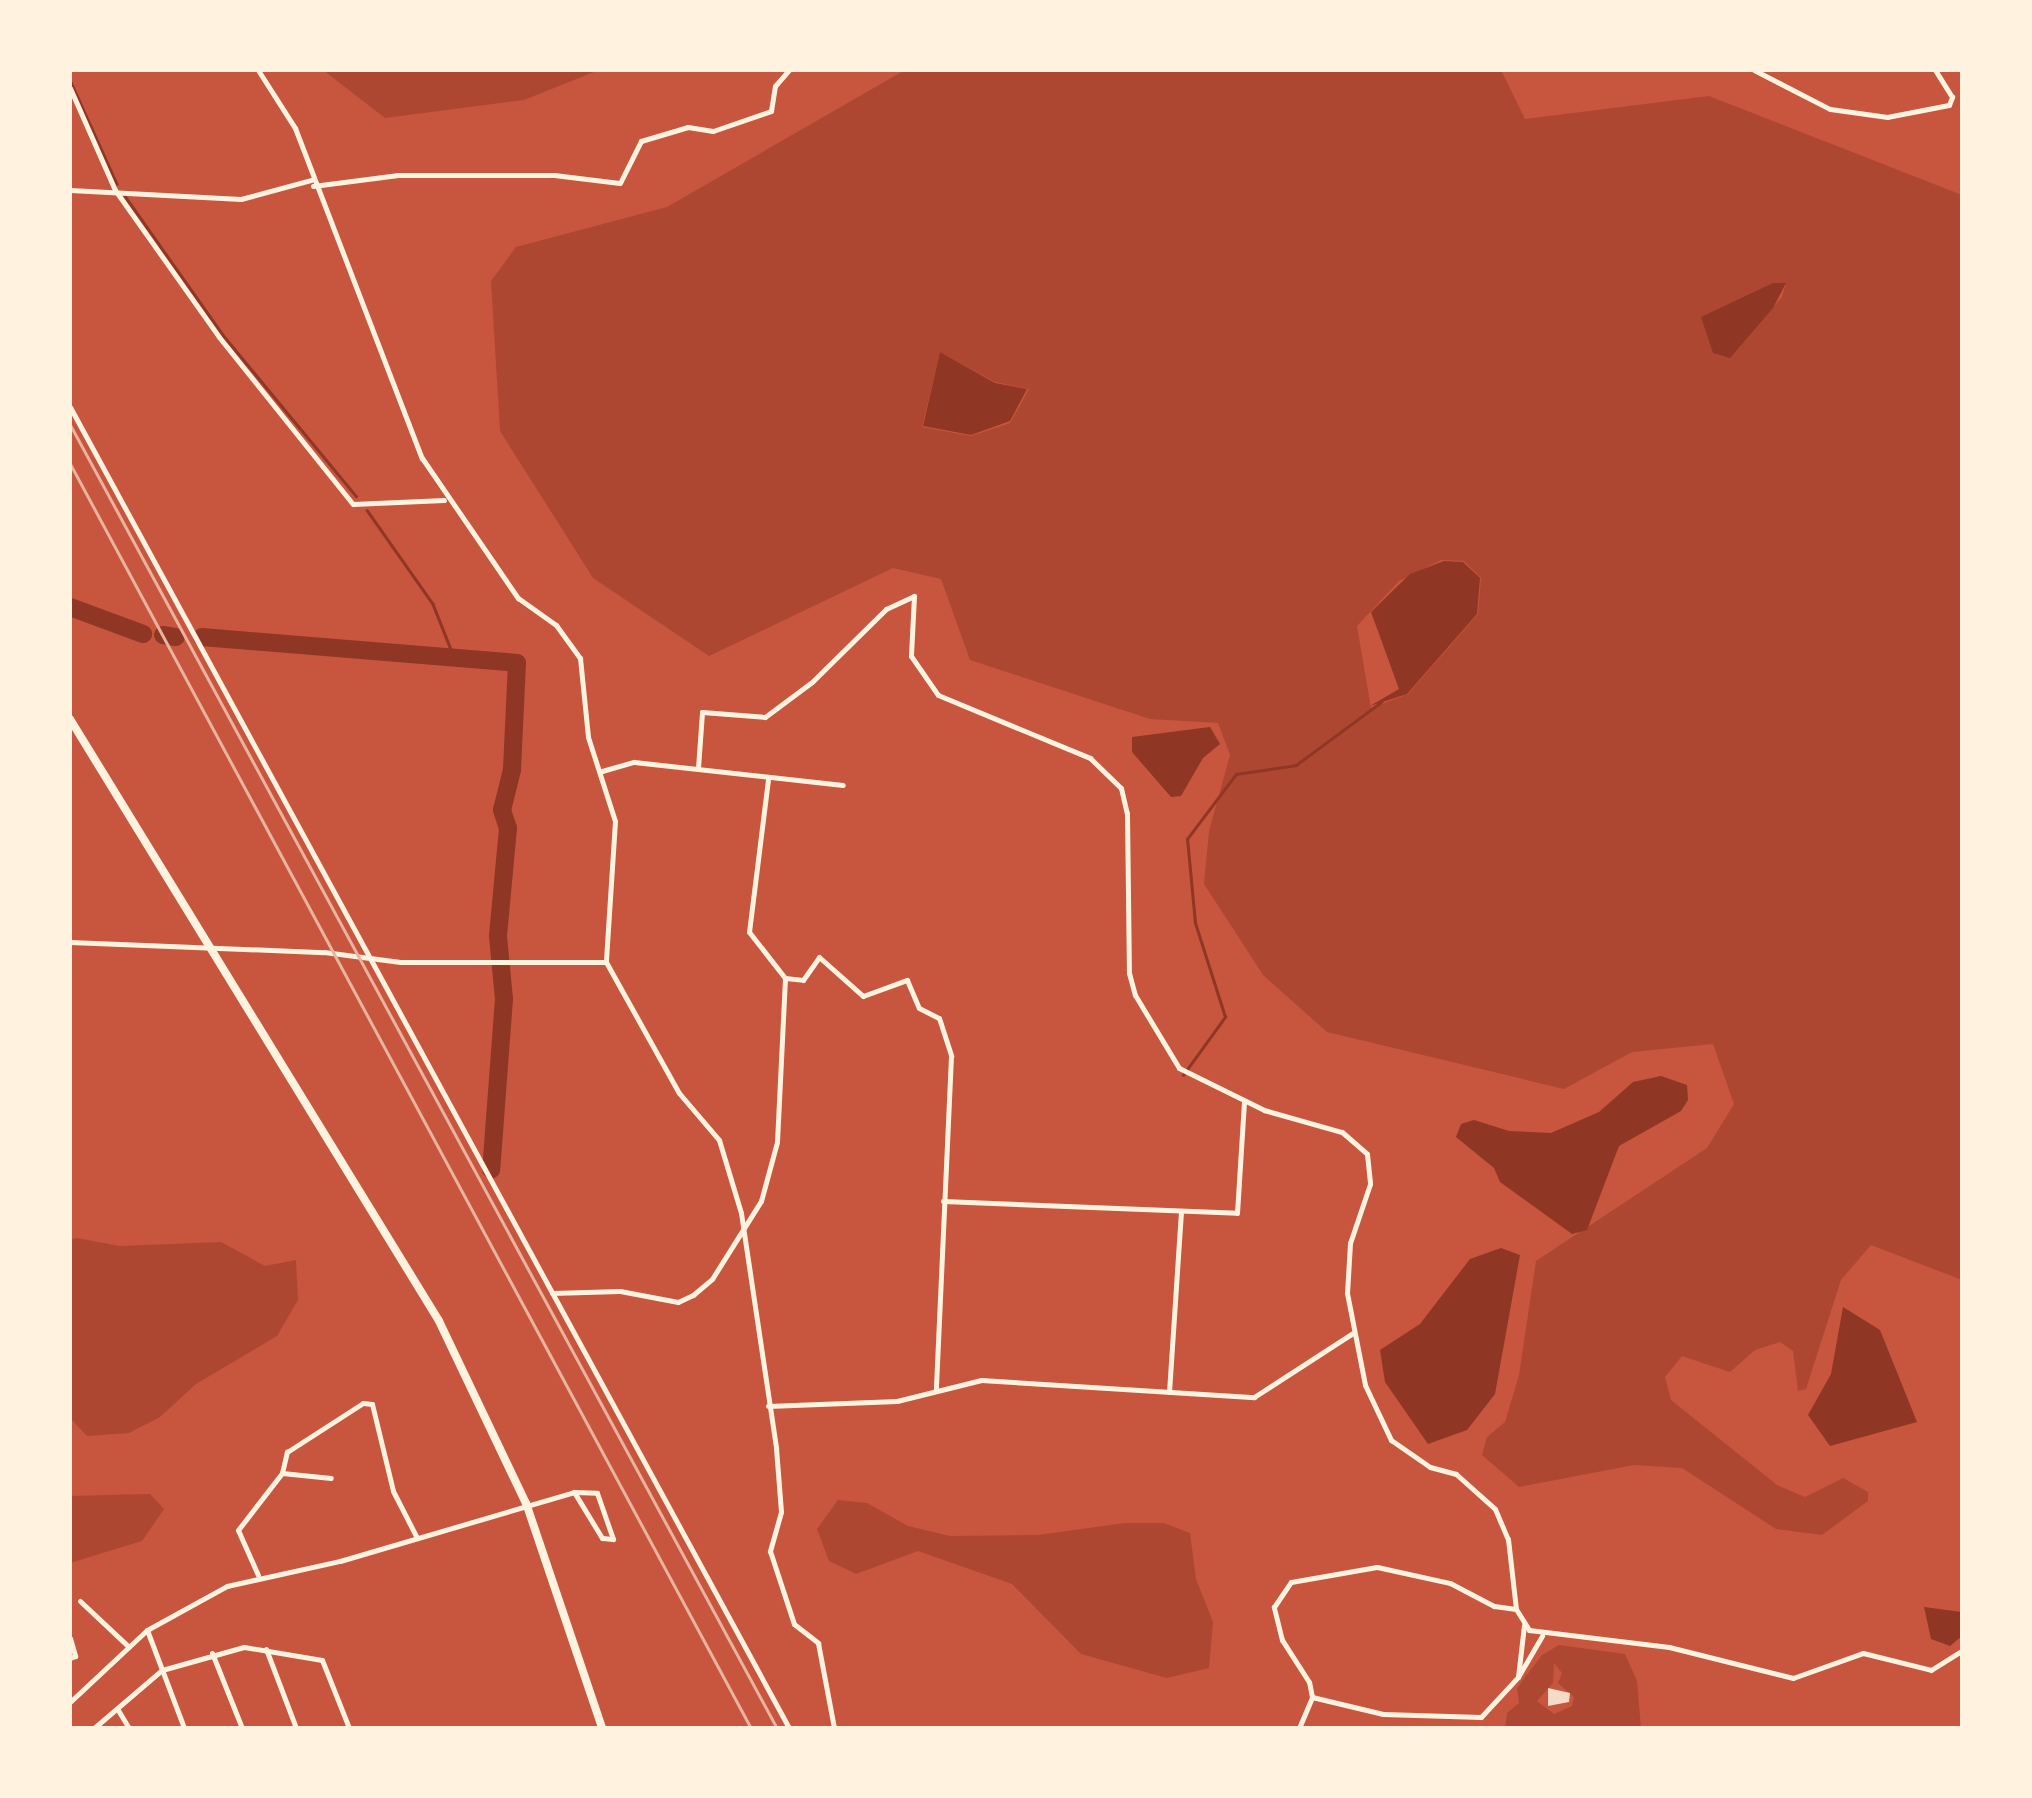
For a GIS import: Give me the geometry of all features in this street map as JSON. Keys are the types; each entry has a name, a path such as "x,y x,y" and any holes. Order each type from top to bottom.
{"highway":[{"path":"70,719 439,1321 526,1502 602,1728"}],"street":[{"path":"258,70 295,128 312,183 368,308 406,422 445,500 518,598 556,625 580,658 588,736 602,770 615,821 606,962 678,1094 719,1140 744,1235 768,1406 781,1512 770,1552 777,1588 794,1624 818,1643 834,1728"},
{"path":"70,190 241,199 312,183 398,175 554,174 620,183 641,141 688,127 713,131 771,111 775,86 789,70"},
{"path":"1754,70 1830,109 1887,117 1949,105 1952,97 1935,70"},
{"path":"70,88 115,190 218,337 353,504 445,500"},
{"path":"70,407 789,1728"},
{"path":"698,768 702,712 765,717 886,608 914,596 911,656 938,695 1090,758 1121,788 1135,995 1179,1068 1244,1102 1342,1132 1367,1154 1370,1184 1350,1244 1352,1332 1364,1385 1391,1440 1478,1489 1495,1509 1508,1538 1516,1609 1524,1625 1542,1636 1669,1647 1793,1678 1862,1653 1931,1670 1962,1651"},
{"path":"602,770 634,762 768,780 843,785"},
{"path":"552,1293 642,1293 678,1302 712,1279 744,1235 762,1201 777,1142 785,978 749,932 768,780"},
{"path":"70,942 370,955 400,962 606,962"},
{"path":"785,978 802,980 819,957 863,996 907,980 919,1008 940,1018 951,1056 936,1390"},
{"path":"942,1201 1237,1214 1244,1102"},
{"path":"1169,1394 1181,1211"},
{"path":"768,1406 897,1401 981,1380 1254,1397 1352,1332"},
{"path":"258,1575 238,1530 282,1473 293,1447 372,1404 393,1490 416,1536"},
{"path":"282,1473 331,1478"},
{"path":"70,1702 147,1630 258,1575 340,1562 526,1502 574,1492 597,1493 613,1539 602,1538 574,1492"},
{"path":"1299,1728 1312,1698 1298,1656 1275,1624 1276,1595 1291,1582 1377,1568 1450,1583 1494,1606 1516,1609"},
{"path":"80,1602 129,1648"},
{"path":"1518,1677 1524,1625"},
{"path":"147,1630 184,1728"},
{"path":"1312,1698 1383,1714 1481,1717 1518,1677 1542,1636"},
{"path":"70,1638 75,1656 70,1658"},
{"path":"266,1649 296,1728"},
{"path":"94,1728 162,1670 212,1652 266,1649 322,1660 349,1728"},
{"path":"212,1652 242,1728"},
{"path":"118,1710 129,1728"}],"shaded area":[{"path":"323,70 599,70 524,100 385,118"},
{"path":"905,70 1501,70 1525,119 1709,96 1962,195 1962,1280 1871,1245 1841,1280 1806,1389 1798,1391 1793,1351 1780,1342 1755,1350 1730,1372 1682,1356 1665,1377 1671,1400 1777,1485 1805,1497 1843,1478 1868,1492 1868,1501 1822,1535 1776,1529 1682,1468 1634,1465 1519,1487 1482,1455 1487,1437 1505,1422 1519,1375 1536,1261 1707,1148 1734,1104 1713,1044 1632,1052 1564,1089 1327,1032 1263,975 1204,884 1209,831 1230,755 1218,723 1150,719 970,660 941,579 893,568 709,656 593,578 500,431 491,281 516,247 667,207","holes":["1773,283 1786,283 1782,297 1730,357 1723,312","940,352 995,382 1029,389 1010,423 971,436 922,427","1441,560 1464,561 1481,578 1478,614 1408,694 1371,708 1357,626 1399,581"]},
{"path":"1773,283 1786,283 1773,308 1730,358 1713,353 1701,317"},
{"path":"940,352 995,383 1027,389 1010,421 971,435 923,426"},
{"path":"1444,561 1463,562 1480,578 1477,614 1407,694 1370,706 1399,689 1371,612 1410,574"},
{"path":"1210,727 1220,744 1203,758 1181,796 1171,797 1132,752 1132,737"},
{"path":"1661,1076 1687,1085 1688,1100 1681,1111 1619,1146 1587,1230 1572,1234 1500,1182 1494,1168 1456,1137 1461,1124 1474,1120 1509,1131 1551,1133 1599,1112 1633,1082"},
{"path":"70,1240 120,1246 221,1242 265,1266 296,1260 298,1300 277,1336 196,1384 160,1417 129,1433 87,1436 70,1418"},
{"path":"1501,1248 1520,1255 1495,1394 1467,1430 1428,1444 1385,1382 1380,1350 1420,1324 1470,1259"},
{"path":"1843,1307 1880,1330 1917,1422 1830,1446 1808,1415 1831,1374"},
{"path":"150,1494 164,1509 142,1541 70,1563 70,1496"},
{"path":"838,1500 867,1503 908,1526 950,1536 1038,1535 1125,1523 1164,1523 1190,1533 1196,1579 1213,1622 1209,1668 1167,1678 1081,1654 1012,1584 918,1551 856,1574 829,1561 817,1529"},
{"path":"1924,1607 1962,1612 1962,1636 1950,1646 1931,1639"},
{"path":"1559,1645 1625,1654 1637,1681 1641,1728 1505,1728 1507,1713 1519,1703 1517,1688 1542,1655","holes":["1554,1663 1562,1673 1558,1683 1574,1697 1572,1706 1554,1714 1537,1701 1553,1683"]}],"building":[{"path":"1548,1688 1570,1693 1569,1702 1548,1706"}],"waterway":[{"path":"70,80 117,184"},
{"path":"125,196 223,335 356,496"},
{"path":"367,510 433,604 454,657"},
{"path":"70,607 143,634"},
{"path":"163,635 176,637"},
{"path":"202,637 517,663 512,770 502,810 508,828 498,936 504,999 491,1170"},
{"path":"1183,1075 1225,1017 1195,923 1187,839 1236,774 1296,765 1381,702"}],"railway":[{"path":"70,424 777,1728"},
{"path":"70,463 751,1728"}]}
